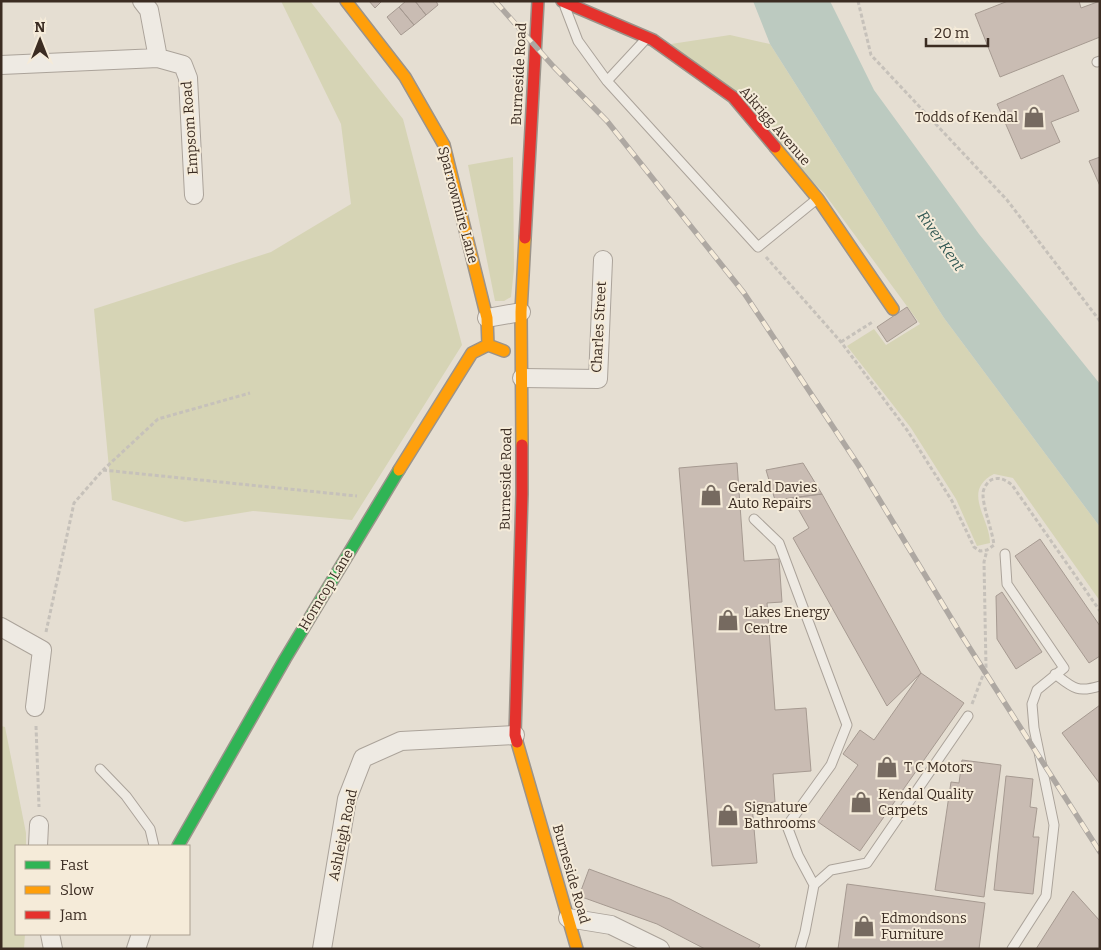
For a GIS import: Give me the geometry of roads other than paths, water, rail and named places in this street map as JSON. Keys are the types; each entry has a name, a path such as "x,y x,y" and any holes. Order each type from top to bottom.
{"street":[{"path":"142,1 149,10 158,58"},
{"name":"Sparrowmire Lane","path":"346,1 405,77 444,145 487,318 488,345"},
{"name":"Burneside Road","path":"538,1 521,312 522,494 515,735 577,949"},
{"name":"Aikrigg Avenue","path":"562,2 653,40 732,97 818,199 893,310"},
{"name":"Empsom Road","path":"1,65 158,58 183,65 188,78 194,195"},
{"name":"Charles Street","path":"522,378 598,379 603,260"},
{"path":"487,318 521,312"},
{"path":"488,345 522,358"},
{"name":"Horncop Lane","path":"179,845 230,750 380,498 472,353 488,345"},
{"path":"1,627 42,650 35,707"},
{"name":"Ashleigh Road","path":"322,949 347,799 363,758 401,741 515,735"},
{"path":"38,845 39,825"},
{"path":"568,918 611,925 660,949"},
{"path":"50,935 53,949"},
{"path":"136,949 141,935"}],"lane":[{"path":"562,2 578,41 607,81 758,247 818,199"},
{"path":"607,81 647,38"},
{"path":"754,519 779,544 847,725 831,764 788,826 798,855 814,885"},
{"path":"1005,554 1007,584 1064,668 1036,690 1032,704 1034,728 1054,825 1046,896 1012,949"},
{"path":"1055,674 1072,688 1088,689 1100,686"},
{"path":"800,949 814,885 831,870 867,864 968,716"},
{"path":"100,769 126,796 150,829 154,845"}],"water":[{"name":"River Kent","path":"753,1 830,1 874,90 979,234 1100,384 1100,527 944,318 770,44"}],"railway":[{"path":"495,1 553,66 607,121 744,293 859,466 962,636 1100,852"}],"place":[{"name":"Todds of Kendal","path":"1034,117"},
{"name":"Gerald Davies Auto Repairs","path":"711,495"},
{"name":"Lakes Energy Centre","path":"728,620"},
{"name":"T C Motors","path":"887,767"},
{"name":"Kendal Quality Carpets","path":"861,802"},
{"name":"Signature Bathrooms","path":"728,815"},
{"name":"Edmondsons Furniture","path":"864,926"}]}
